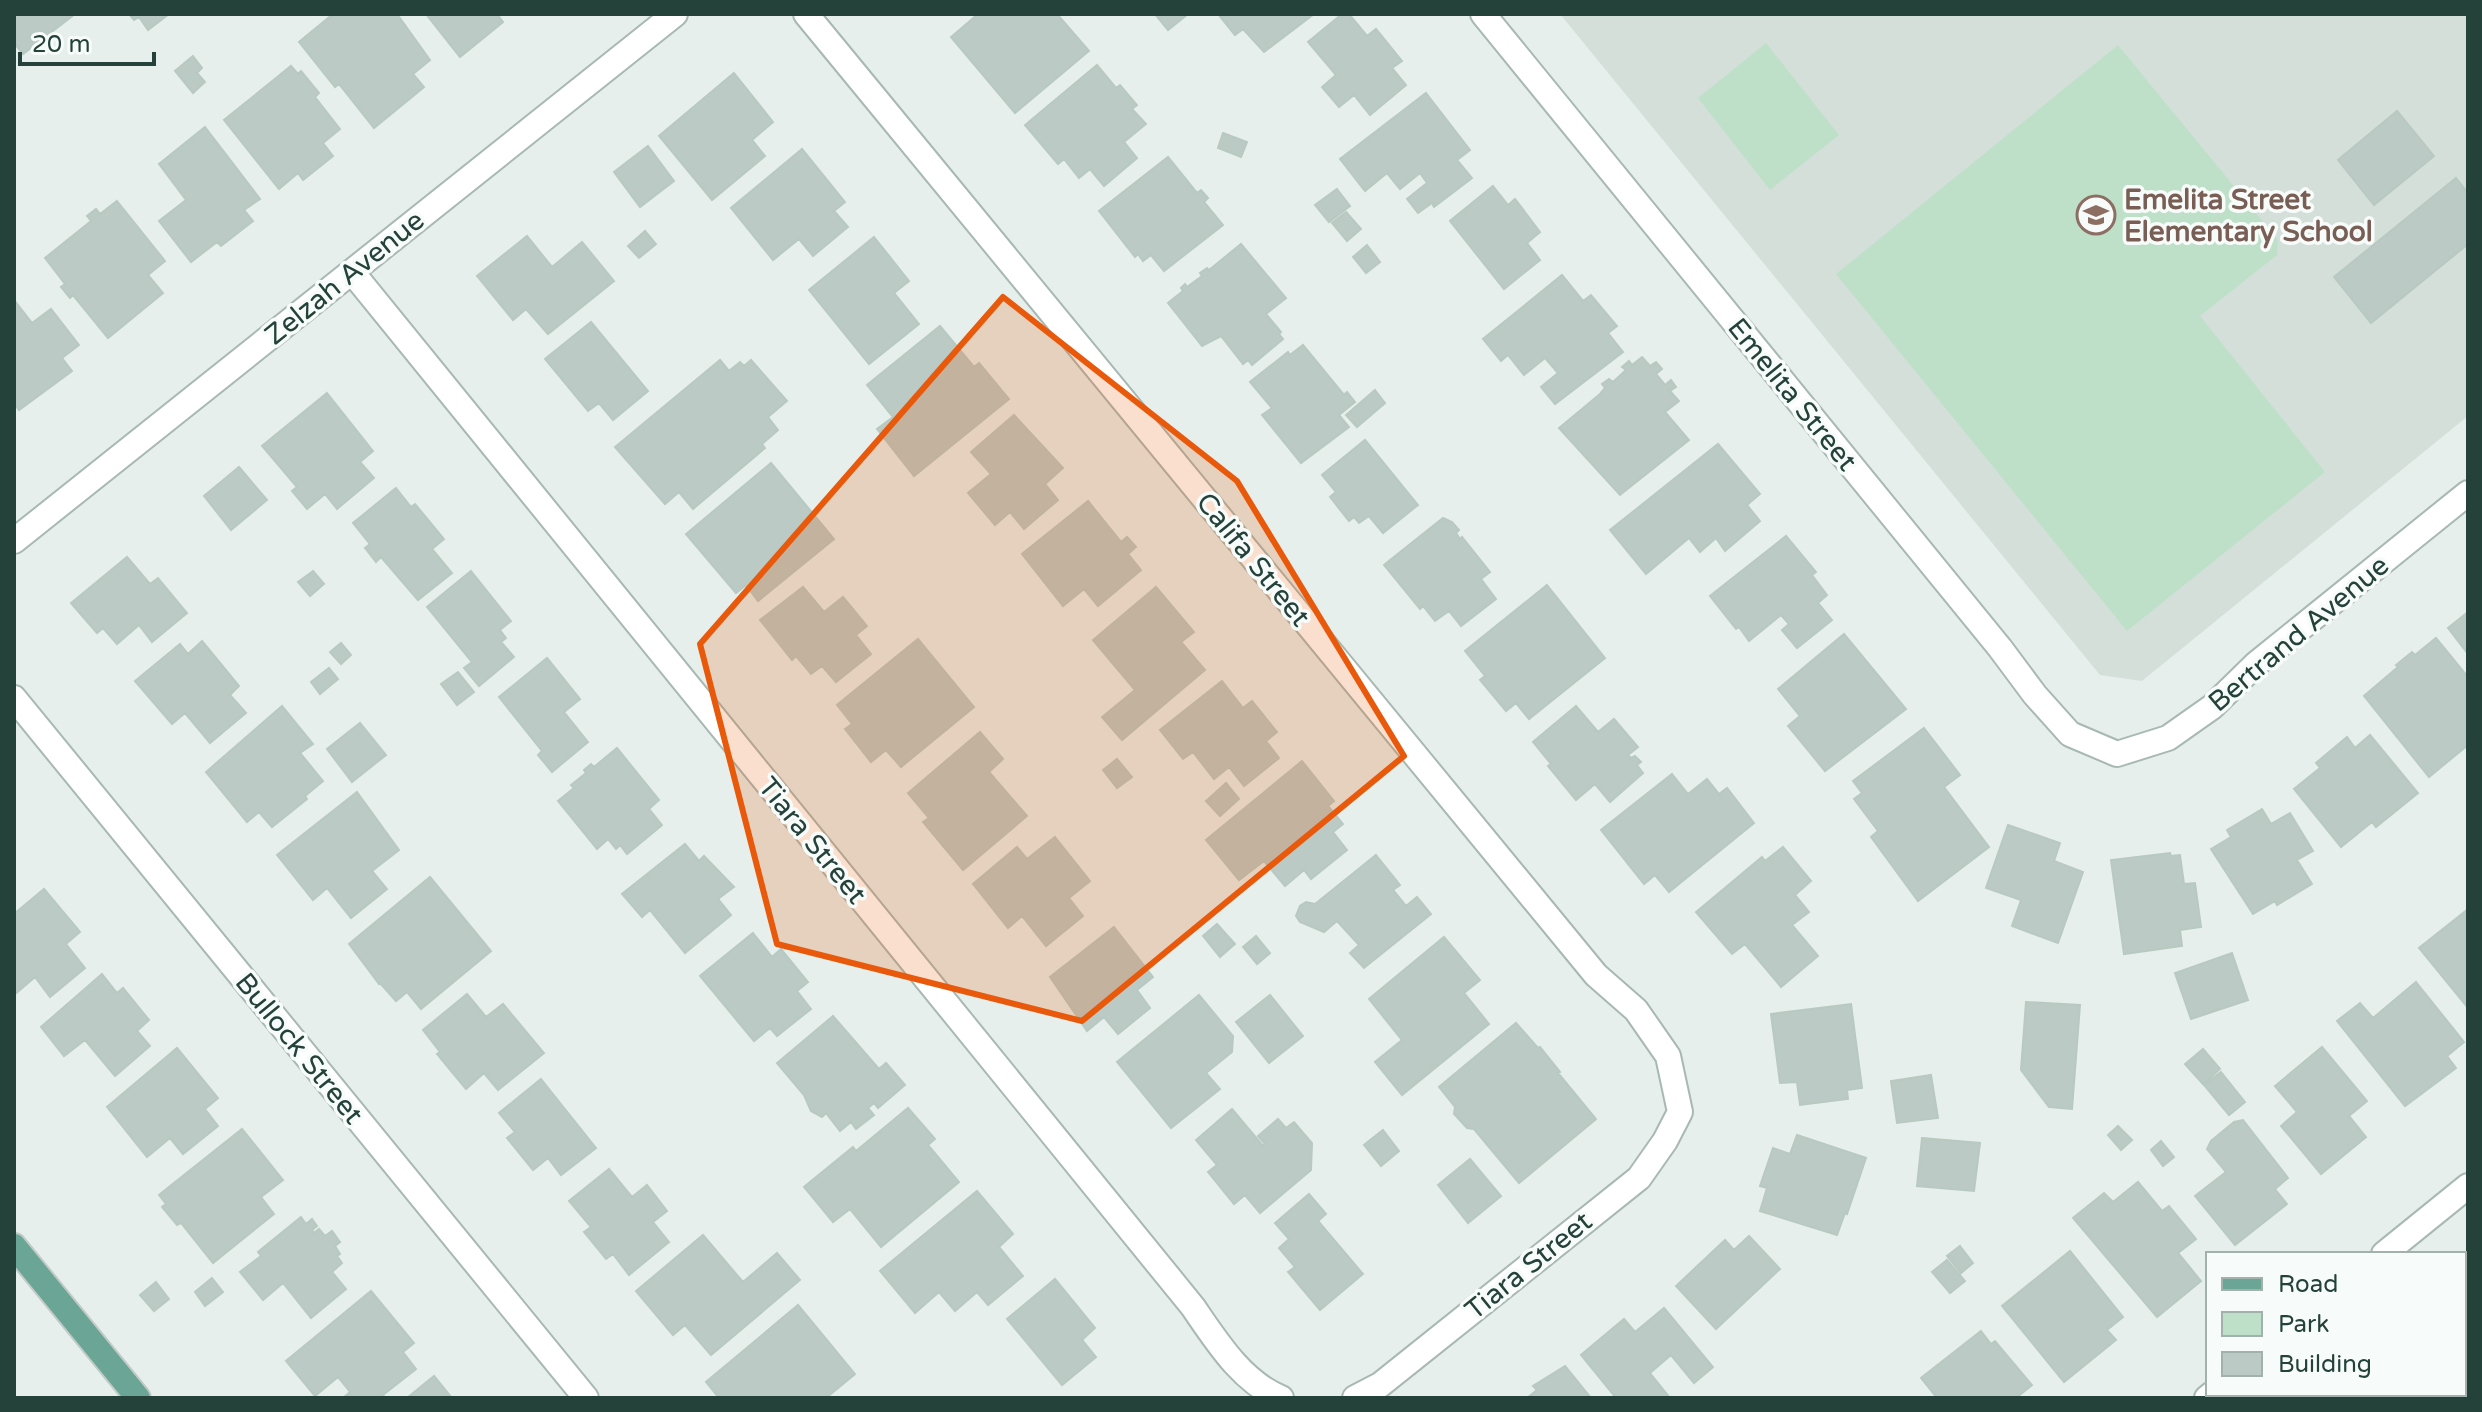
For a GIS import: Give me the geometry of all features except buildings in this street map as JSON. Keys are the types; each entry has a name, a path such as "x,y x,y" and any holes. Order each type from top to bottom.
{"main road":[{"path":"14,1246 138,1398"}],"street":[{"name":"Zelzah Avenue","path":"14,541 675,14"},
{"name":"Califa Street","path":"806,14 1596,975 1636,1010 1668,1056 1680,1112"},
{"name":"Emelita Street","path":"1483,14 2000,648 2035,695 2070,734 2117,754"},
{"name":"Tiara Street","path":"352,272 1193,1307 1220,1347 1262,1390 1281,1398"},
{"name":"Bertrand Avenue","path":"2117,754 2168,738 2212,707 2256,664 2468,493"},
{"name":"Bullock Street","path":"14,698 586,1398"},
{"name":"Tiara Street","path":"1355,1398 1380,1385 1639,1178 1665,1141 1680,1112"},
{"path":"2386,1252 2468,1186"}],"highlighted area":[{"path":"1003,297 1237,481 1404,756 1082,1021 777,944 700,644"}],"shaded area":[{"name":"Emelita Street Elementary School","path":"1560,14 2468,14 2468,416 2142,681 2100,675"}],"green space":[{"path":"1766,43 1839,135 1770,190 1698,98"},
{"path":"2118,45 2278,240 2277,255 2200,316 2325,472 2127,631 1836,274"}],"place":[{"name":"Emelita Street Elementary School","path":"2096,215"}]}
